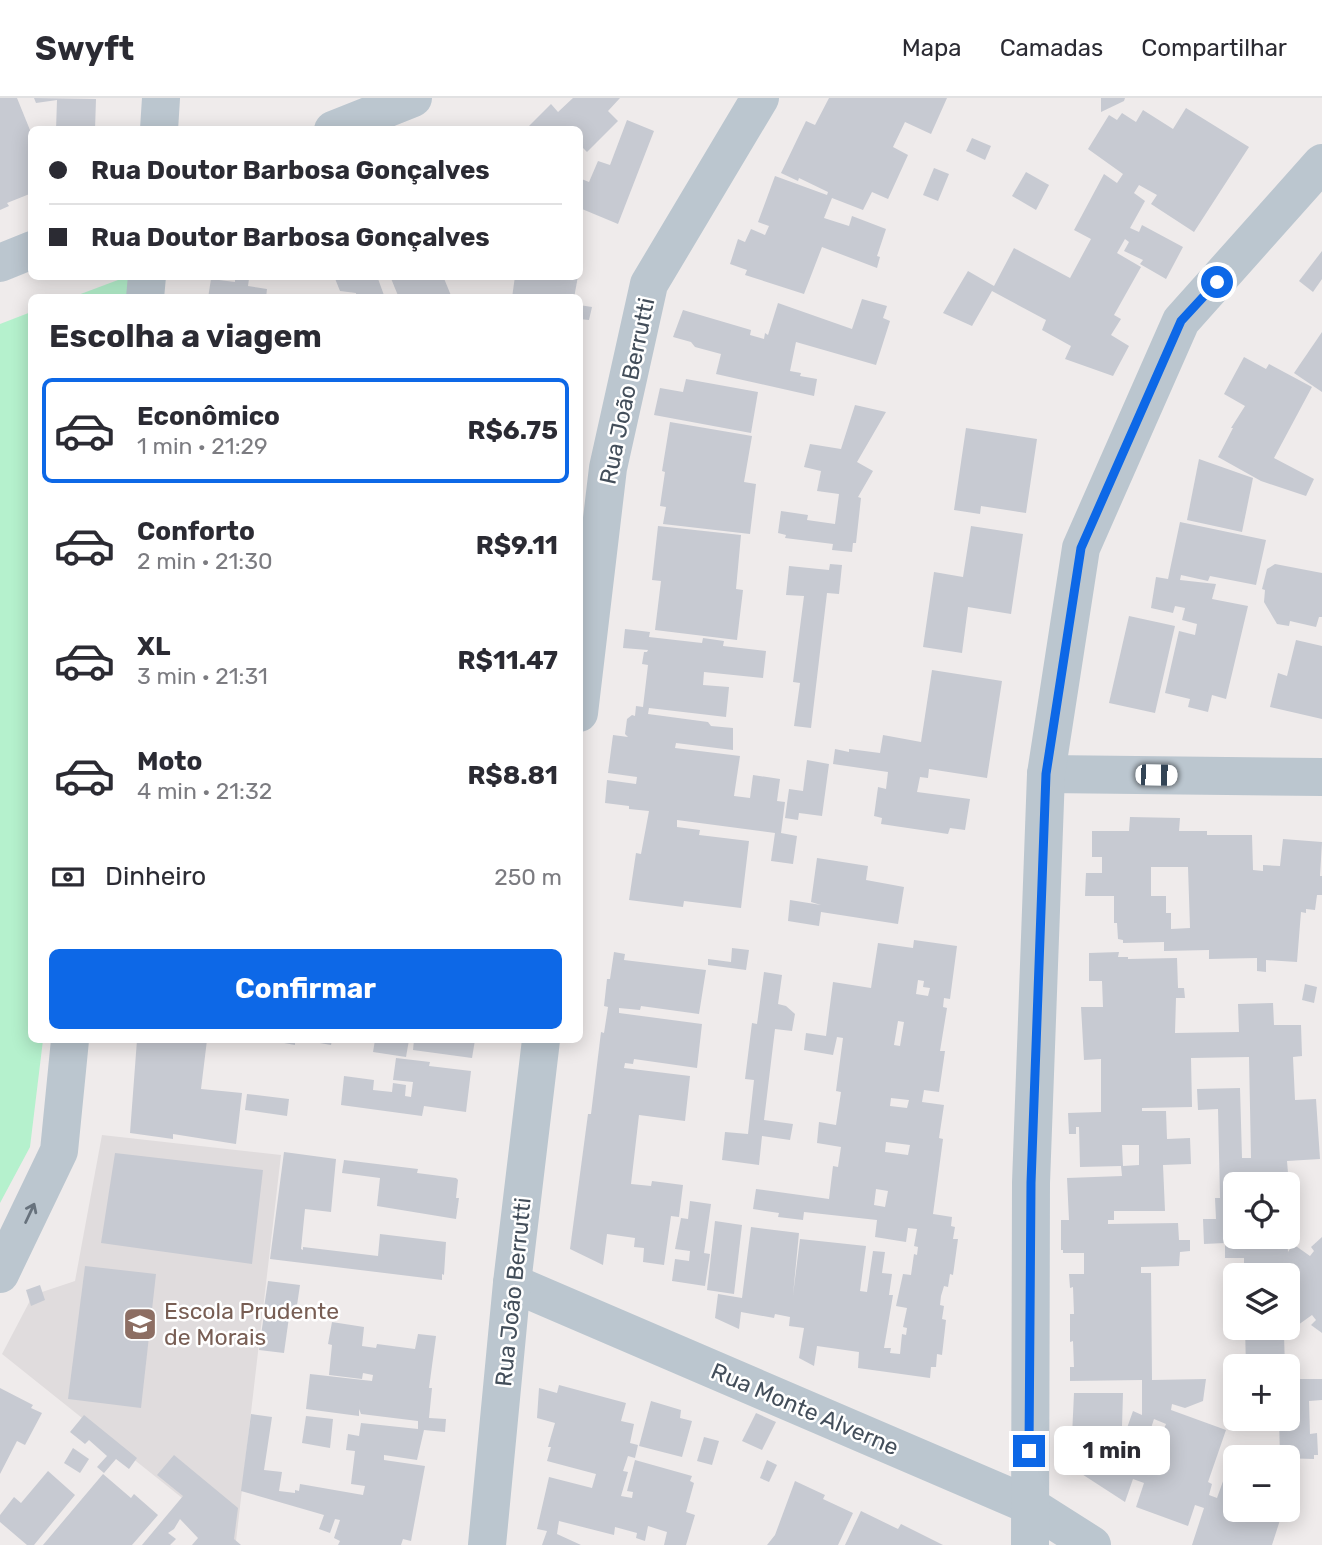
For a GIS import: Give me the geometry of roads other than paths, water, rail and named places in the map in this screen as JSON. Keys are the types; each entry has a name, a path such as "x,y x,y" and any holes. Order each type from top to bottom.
{"street":[{"path":"159,126 161,98"},
{"path":"343,126 413,98"},
{"name":"Rua João Berrutti","path":"583,679 608,468 649,284 760,98"},
{"path":"1030,1545 1031,1183 1046,774 1081,548 1181,321 1322,163"},
{"path":"0,262 28,252"},
{"path":"1046,774 1322,777"},
{"path":"0,1275 59,1151 70,1043"},
{"name":"Rua João Berrutti","path":"487,1545 512,1283 541,1043"},
{"name":"Rua Monte Alverne","path":"512,1283 1029,1504 1092,1545"}],"place":[{"name":"Escola Prudente de Morais","path":"140,1324"}]}
